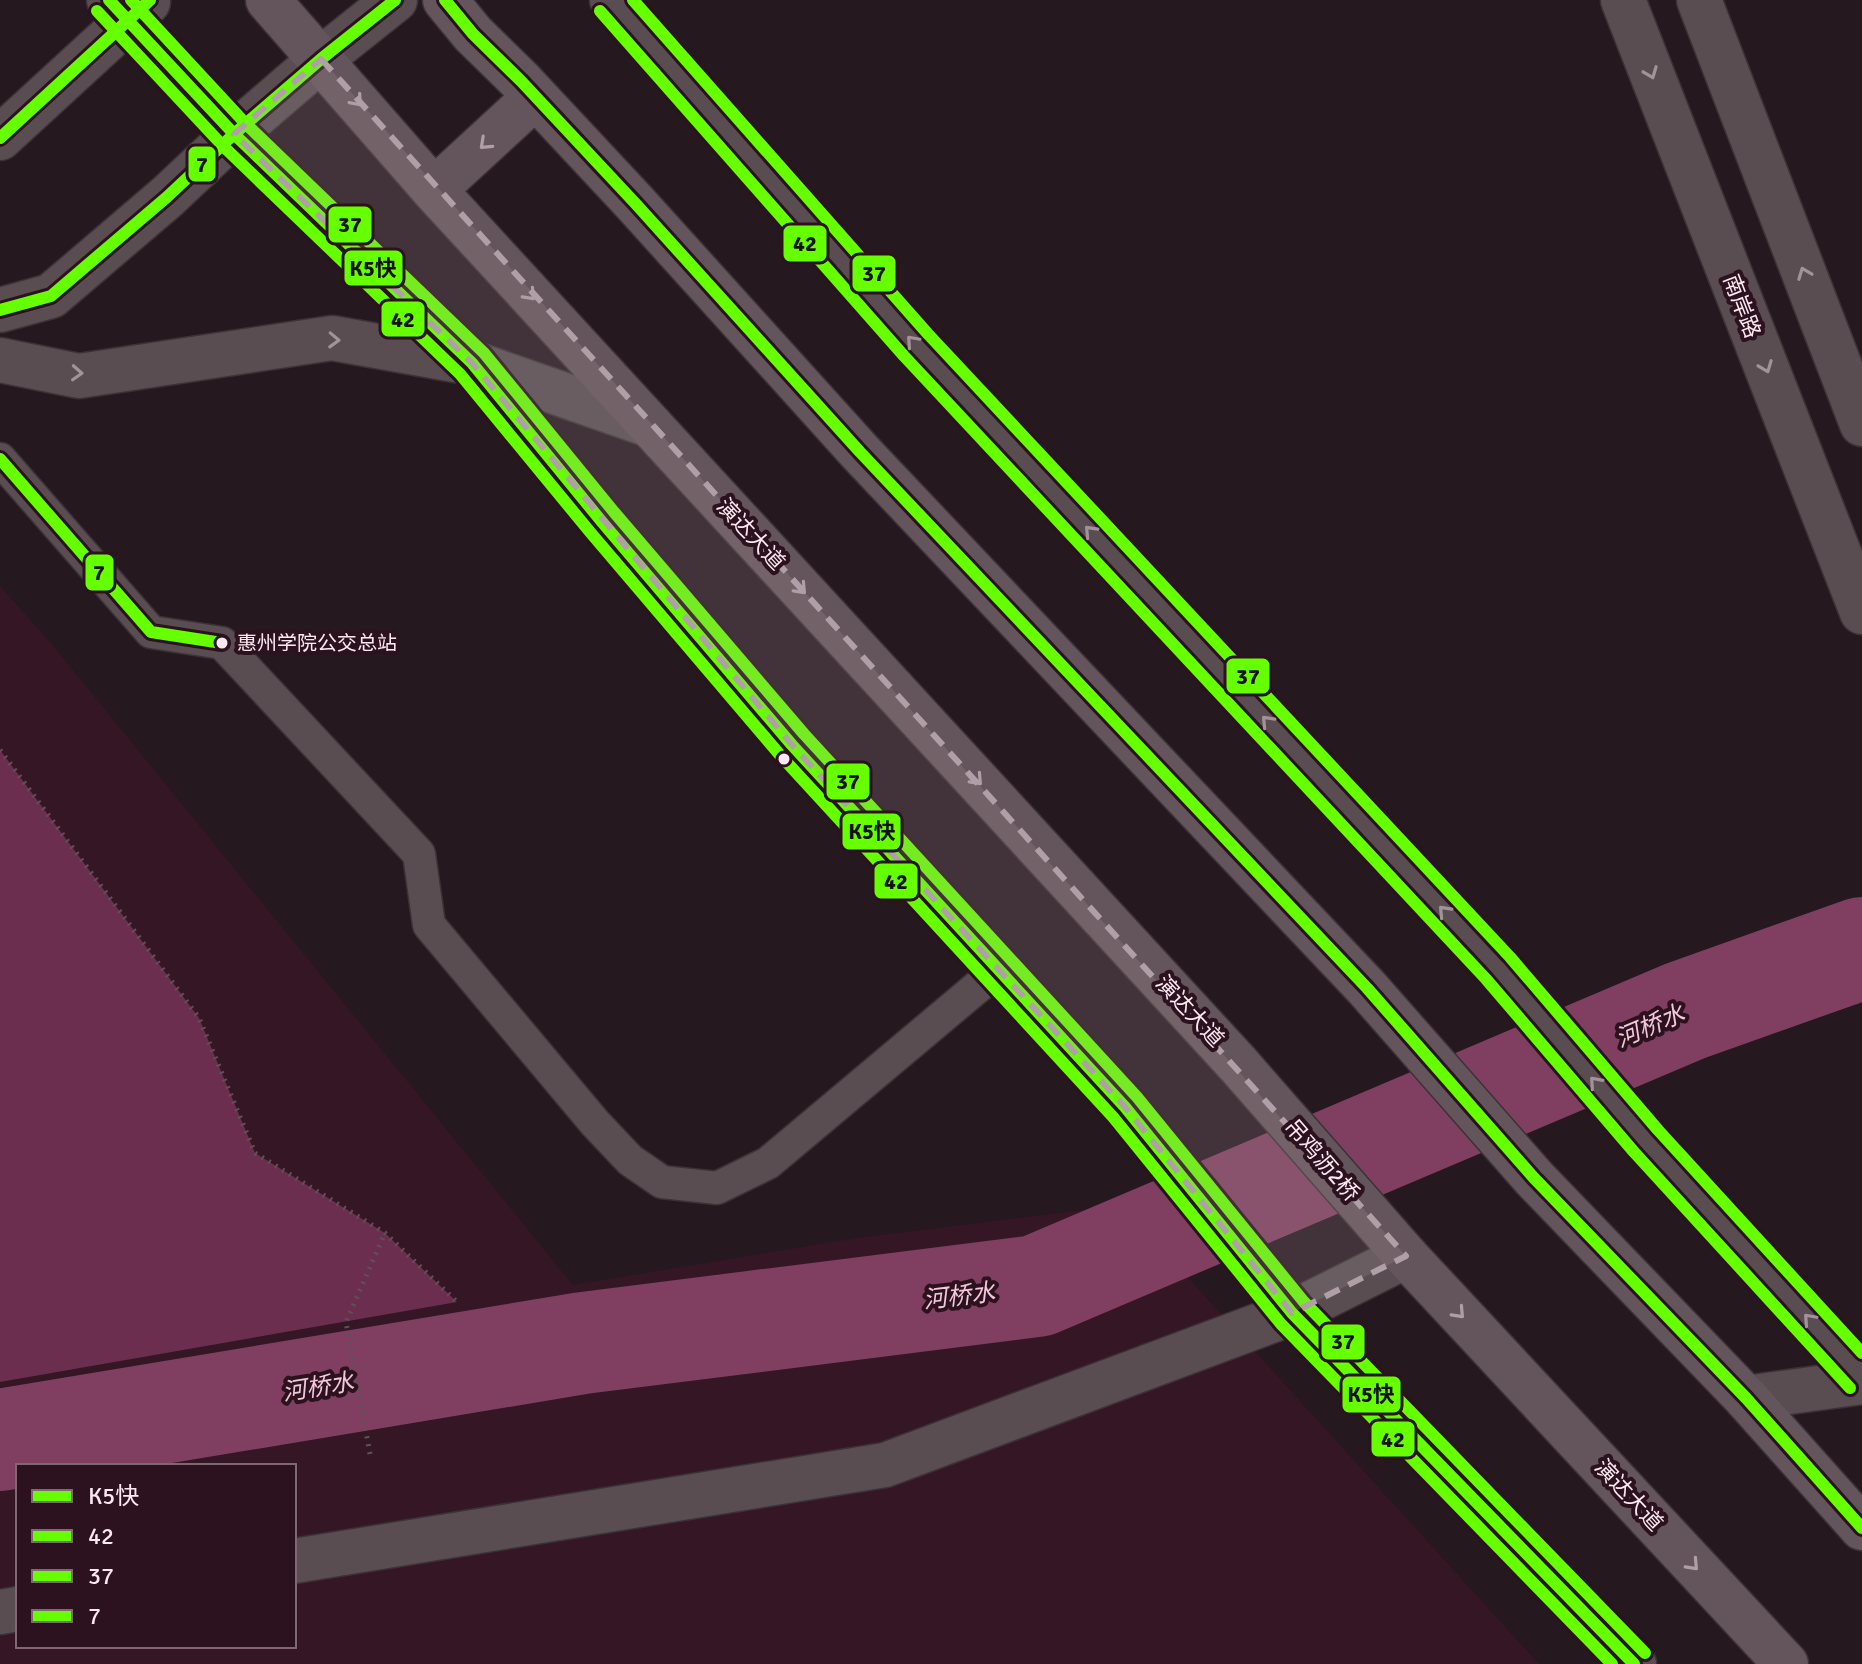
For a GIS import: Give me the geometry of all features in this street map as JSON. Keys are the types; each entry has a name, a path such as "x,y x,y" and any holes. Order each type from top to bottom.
{"main road":[{"name":"演达大道","path":"268,0 434,190 1238,1064"},
{"path":"0,310 51,296 321,59 395,0"},
{"path":"445,0 473,34 635,203 860,452 1367,988 1534,1178 1746,1398 1862,1528"},
{"path":"612,0 916,345 1498,968 1646,1141 1862,1379"},
{"name":"南岸路","path":"1623,0 1862,612"},
{"path":"1699,0 1862,424"},
{"path":"0,138 129,6 234,134 472,363 602,522 792,745 1125,1107 1292,1313 1634,1664"},
{"path":"434,190 535,97"},
{"path":"0,360 79,376 332,338 472,363 650,425"},
{"name":"吊鸡沥2桥","path":"1238,1064 1406,1256"},
{"name":"演达大道","path":"1406,1256 1786,1664"},
{"path":"296,1561 885,1465 1292,1313 1406,1256"},
{"path":"1746,1398 1862,1379"}],"lane":[{"path":"0,459 151,632 222,643 419,854 429,925 595,1123 630,1160 662,1182 717,1188 768,1163 999,969"}],"path":[{"path":"0,750 199,1018 255,1153 385,1233 457,1302"},
{"path":"370,1454 346,1322 385,1233"}],"highlighted area":[{"path":"321,59 1406,1256 1292,1313 1125,1107 792,745 472,363 234,134"}],"shaded area":[{"path":"0,586 51,643 573,1285 857,1238 1122,1205 1539,1664 0,1664"},
{"path":"0,750 199,1018 255,1153 385,1233 457,1302 0,1382"}],"waterway":[{"name":"河桥水","path":"0,1440 583,1343 1037,1286 1685,1011 1862,948"}],"transit line":[{"name":"K5快","path":"109,0 234,134 472,363 602,522 792,745 1125,1107 1292,1313 1634,1664"},
{"name":"37","path":"131,0 245,123 484,353 614,512 804,734 1137,1097 1304,1302 1645,1653"},
{"name":"7","path":"0,138 150,0"},
{"name":"7","path":"0,310 51,296 321,59 395,0"},
{"name":"K5快","path":"445,0 473,34 635,203 860,452 1367,988 1534,1178 1746,1398 1862,1528"},
{"name":"37","path":"633,0 928,334 1510,957 1658,1130 1862,1353"},
{"name":"42","path":"97,11 223,146 460,374 780,755 1113,1117 1281,1324 1612,1664"},
{"name":"42","path":"600,11 904,356 1486,979 1634,1152 1850,1388"},
{"name":"7","path":"0,459 151,632 222,643"}],"place":[{"name":"惠州学院公交总站","path":"222,643"}]}
